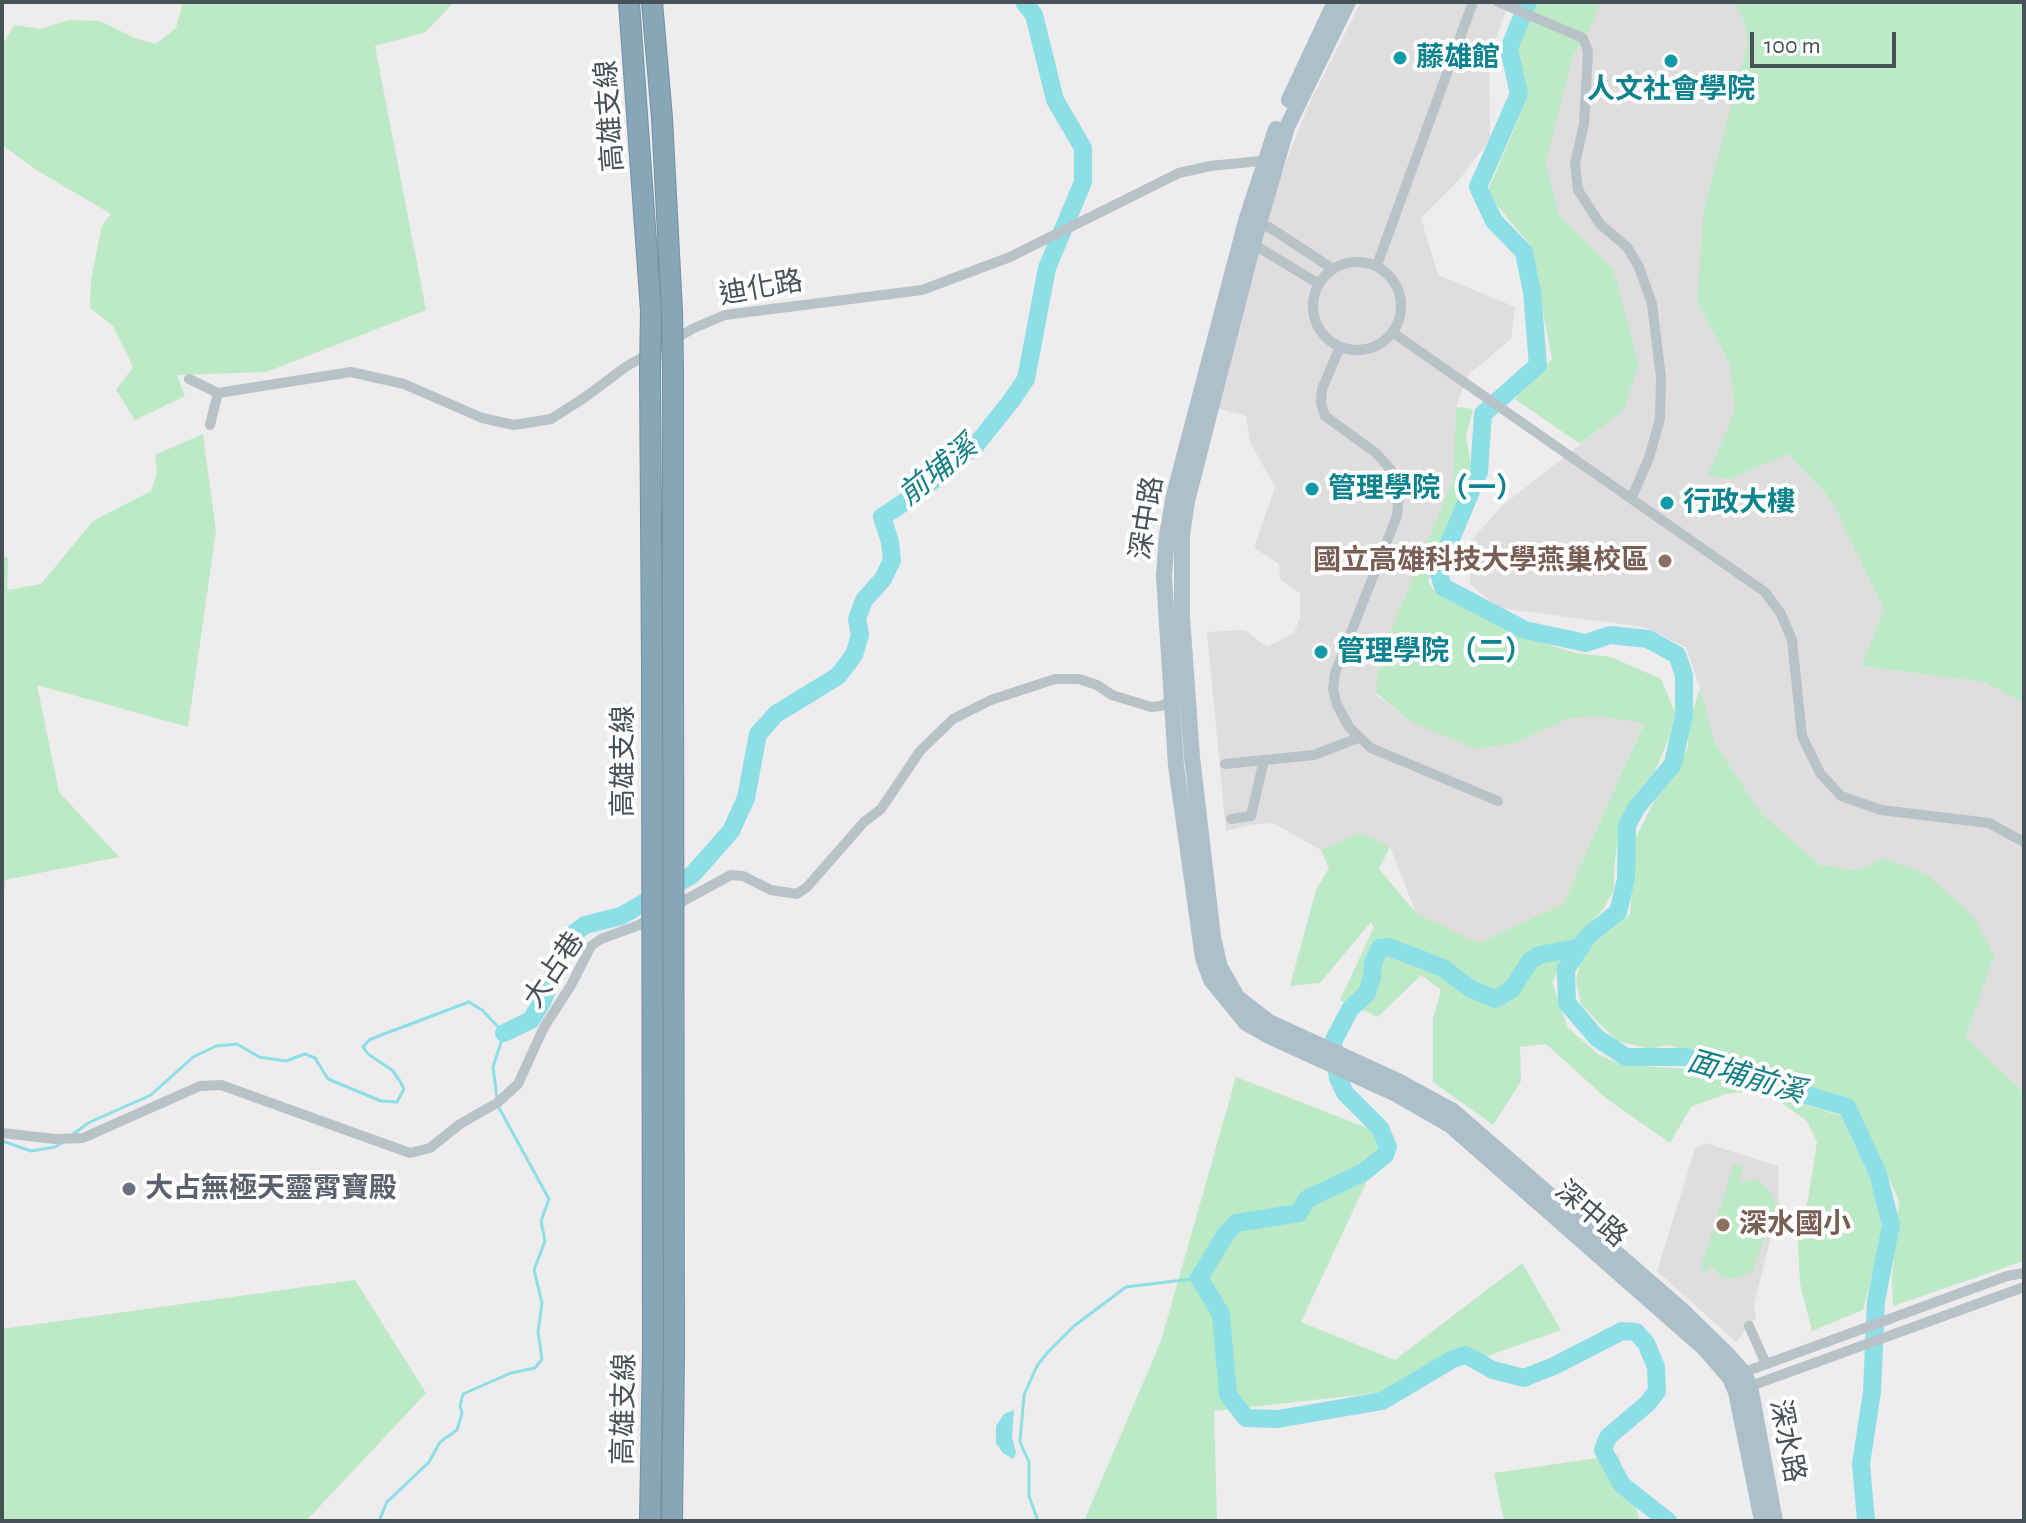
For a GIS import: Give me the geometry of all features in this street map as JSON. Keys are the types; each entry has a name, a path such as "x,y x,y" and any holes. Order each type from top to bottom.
{"highway":[{"name":"高雄支線","path":"629,2 651,311 652,663 663,1353 672,1521"},
{"name":"高雄支線","path":"650,1521 663,1353 673,662 672,311 662,118 652,2"}],"main road":[{"name":"深中路","path":"1335,2 1278,124 1271,160 1174,495 1167,535 1164,576 1167,704 1203,958 1211,980 1240,1018 1453,1111 1682,1310 1740,1382"},
{"name":"深中路","path":"1271,160 1348,2"},
{"name":"深中路","path":"1252,225 1253,244 1187,501 1180,571 1192,757 1213,937 1220,967 1237,997 1270,1030"},
{"name":"深水路","path":"1740,1382 1762,1521"},
{"name":"深水路","path":"1740,1382 1775,1521"}],"street":[{"path":"1377,265 1473,2"},
{"path":"1498,2 1583,38 1588,51 1584,124 1575,163 1578,190 1600,224 1627,247 1639,267 1652,304 1661,377 1660,419 1649,458 1632,497"},
{"name":"迪化路","path":"218,393 351,372 404,384 482,418 514,425 551,419 627,366 694,328 725,315 922,290 1010,257 1179,173 1271,160"},
{"path":"1252,225 1333,269"},
{"path":"1253,244 1319,284"},
{"path":"1346,263 1377,265 1387,272 1399,294 1398,320 1382,342 1354,350 1340,347 1328,340 1314,317 1313,303 1319,284 1333,269 1346,263"},
{"path":"1392,332 1765,592 1792,640 1802,736 1820,773 1841,796 1881,810 1989,823 2024,842"},
{"path":"1340,347 1322,389 1321,403 1325,416 1376,453 1391,470 1399,494 1397,516 1335,673 1333,689 1337,705 1358,738 1371,748 1498,801"},
{"path":"189,379 218,393 210,425"},
{"name":"大占巷","path":"2,1133 55,1139 83,1138 200,1086 221,1085 410,1153 430,1148 460,1124 497,1103 518,1084 544,1027 570,987 591,946 601,939 639,925 731,875 743,876 771,890 797,894 807,887 853,832 881,809 920,751 953,719 1017,690 1055,679 1079,679 1138,704 1167,704"},
{"path":"1167,704 1187,689"},
{"path":"1225,764 1314,755 1358,738"},
{"path":"1231,819 1251,816 1264,760"},
{"path":"2016,1275 2019,1288 1778,1374 1740,1382 1771,1363 2016,1275"},
{"path":"1749,1326 1771,1363"}],"shaded area":[{"name":"國立高雄科技大學燕巢校區","path":"1361,2 1509,2 1489,58 1490,140 1457,182 1421,218 1438,275 1515,307 1511,339 1468,375 1456,407 1453,479 1383,650 1375,694 1410,721 1515,743 1568,719 1597,716 1644,722 1563,904 1478,943 1416,913 1390,847 1360,833 1321,850 1273,823 1226,831 1207,632 1245,630 1267,647 1294,633 1300,618 1300,593 1280,579 1279,564 1254,548 1275,487 1250,442 1246,416 1217,408 1275,190 1308,106"},
{"name":"國立高雄科技大學燕巢校區","path":"1600,2 1734,2 1743,19 1748,42 1697,302 1730,365 1736,407 1730,479 1788,454 1832,501 1884,610 1861,666 1984,682 2024,703 2024,1093 1966,1037 1994,956 1858,870 1820,865 1761,813 1715,743 1686,647 1644,627 1499,608 1470,584 1469,543 1502,506 1623,411 1613,269 1559,215 1545,162 1573,56 1591,27"},
{"name":"深水國小","path":"1705,1143 1778,1166 1779,1205 1754,1304 1756,1317 1736,1342 1657,1271 1695,1149"}],"green space":[{"path":"183,2 454,2 426,32 375,46 426,310 266,372 177,375 185,396 135,420 116,390 133,367 113,326 90,308 91,280 102,225 111,214 38,171 2,145 2,46 14,25 41,29 68,20 100,21 137,39 156,44 176,28"},
{"path":"1537,2 1600,2 1591,27 1573,56 1546,162 1559,215 1613,269 1639,364 1623,411 1580,444 1515,399 1552,359 1530,245 1487,193 1527,99 1517,53"},
{"path":"1734,2 2024,2 2024,703 1984,682 1861,666 1884,610 1832,501 1788,454 1730,479 1708,476 1735,409 1730,365 1697,302 1704,209 1748,42 1743,19"},
{"path":"1456,407 1473,409 1466,436 1471,465 1428,582 1433,590 1523,637 1576,653 1611,657 1661,679 1675,712 1669,738 1655,771 1633,798 1620,822 1614,890 1604,908 1577,939 1552,982 1568,1028 1599,1055 1623,1065 1692,1069 1841,1116 1870,1179 1882,1223 1863,1310 1812,1331 1800,1284 1798,1242 1817,1142 1807,1121 1782,1103 1753,1092 1728,1093 1691,1107 1670,1143 1607,1099 1546,1044 1520,1047 1521,1081 1493,1125 1433,1082 1433,1019 1441,990 1421,975 1378,1017 1340,1000 1374,927 1371,922 1320,983 1290,986 1316,890 1329,868 1321,850 1360,833 1390,847 1379,869 1416,913 1478,943 1563,904 1644,723 1597,716 1568,719 1515,743 1474,749 1410,721 1375,692 1383,650 1453,479"},
{"path":"203,434 216,531 188,727 37,685 59,792 119,857 5,880 2,919 2,555 8,558 7,590 41,584 93,521 151,491 157,473 155,455"},
{"path":"1700,688 1715,743 1761,813 1820,865 1858,870 1884,858 1926,874 1973,916 1994,956 1966,1037 2024,1093 2024,1261 1893,1306 1892,1279 1899,1200 1853,1105 1731,1061 1667,1045 1650,1049 1617,1041 1581,1005 1576,981 1580,962 1594,943 1630,914 1636,837 1688,747 1689,723"},
{"path":"1236,1077 1388,1136 1301,1322 1395,1360 1522,1263 1561,1330 1386,1392 1214,1411 1217,1521 1084,1521 1161,1341"},
{"path":"1734,1164 1743,1167 1739,1183 1756,1179 1770,1190 1776,1205 1753,1271 1734,1279 1721,1277 1710,1264 1707,1272 1700,1270"},
{"path":"355,1280 426,1393 306,1521 2,1521 2,1329"},
{"path":"1618,1455 1640,1521 1504,1521 1494,1473"}],"water":[{"path":"1014,1410 1012,1437 1016,1453 1013,1459 1003,1453 996,1443 996,1426 1004,1414"}],"waterway":[{"name":"前埔溪","path":"504,1033 531,1020 543,1000 568,938 585,925 621,916 692,875 731,831 746,798 758,734 776,714 838,676 854,655 860,635 857,619 864,600 883,579 892,560 882,517 915,495 976,445 1026,379 1047,268 1083,182 1083,148 1055,100 1034,15 1024,2"},
{"name":"面埔前溪","path":"1528,2 1509,49 1519,94 1478,187 1494,221 1524,252 1532,292 1538,365 1483,414 1479,472 1438,570 1443,587 1525,630 1586,643 1610,635 1648,639 1677,655 1684,675 1684,714 1673,764 1637,807 1627,825 1626,879 1618,912 1588,936 1566,969 1567,1003 1597,1038 1626,1057 1687,1057 1847,1107 1878,1174 1891,1225 1876,1301 1872,1392 1861,1464 1866,1521"},
{"path":"1581,947 1539,955 1530,961 1512,989 1495,999 1471,989 1443,968 1388,947 1380,948 1373,963 1367,993 1350,1009 1333,1042 1338,1078 1345,1093 1380,1128 1388,1147 1385,1155 1364,1172 1307,1199 1299,1213 1236,1223 1199,1278 1221,1314 1228,1395 1246,1418 1278,1419 1382,1401 1453,1359 1466,1355 1493,1370 1524,1378 1622,1331 1636,1332 1646,1343 1656,1367 1657,1391 1648,1403 1608,1437 1603,1450 1622,1485 1668,1521"},
{"path":"72,1135 88,1123 151,1095 193,1057 216,1046 237,1044 259,1057 286,1061 305,1054 315,1058 328,1079 381,1101 397,1102 404,1089 400,1081 392,1070 363,1047 369,1040 469,1002 482,1010 504,1033 493,1067 497,1098"},
{"path":"379,1521 387,1502 429,1462 440,1442 457,1430 463,1394 511,1373 535,1368 542,1359 538,1332 542,1303 534,1270 545,1241 541,1221 549,1199 498,1106"},
{"path":"2,1141 31,1151 55,1147 63,1142"},
{"path":"1038,1521 1029,1496 1029,1462 1020,1442 1024,1395 1037,1366 1074,1326 1126,1287 1199,1278"}],"place":[{"name":"藤雄館","path":"1400,58"},
{"name":"人文社會學院","path":"1671,61"},
{"name":"管理學院（一）","path":"1312,489"},
{"name":"行政大樓","path":"1667,503"},
{"name":"國立高雄科技大學燕巢校區","path":"1665,561"},
{"name":"管理學院（二）","path":"1321,652"},
{"name":"大占無極天靈霄寶殿","path":"129,1189"},
{"name":"深水國小","path":"1723,1225"}]}
